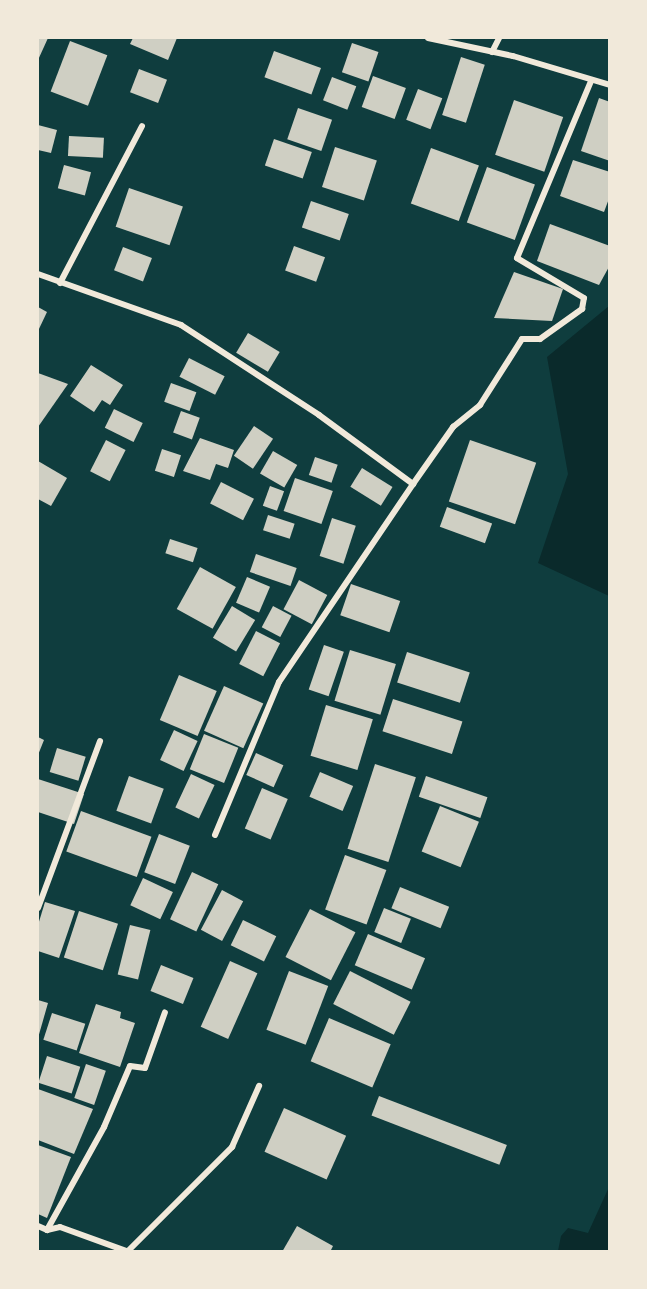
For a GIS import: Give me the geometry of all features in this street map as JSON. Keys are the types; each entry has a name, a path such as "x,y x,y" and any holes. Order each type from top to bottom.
{"street":[{"path":"428,38 492,52 609,85"},
{"path":"492,52 499,38"},
{"path":"215,835 279,682 413,484 453,427 480,405 522,339 540,339 582,309 584,298 517,258 591,81"},
{"path":"60,283 142,126"},
{"path":"38,274 181,325 319,415 413,484"},
{"path":"38,908 100,741"},
{"path":"47,1230 104,1127 130,1066 145,1068 165,1012"},
{"path":"38,1226 47,1230 60,1227 129,1251 232,1148 259,1086"}],"water":[{"path":"609,306 609,596 538,563 568,474 547,357"},
{"path":"609,1187 609,1251 558,1251 561,1236 568,1228 588,1233"}],"building":[{"path":"38,38 48,38 38,60"},
{"path":"133,38 177,38 168,60 130,44"},
{"path":"70,41 107,55 88,106 51,91"},
{"path":"352,43 378,52 368,81 342,72"},
{"path":"274,51 321,68 311,94 264,77"},
{"path":"461,57 485,65 466,123 442,115"},
{"path":"139,69 167,80 158,103 130,92"},
{"path":"373,76 406,88 395,119 362,107"},
{"path":"332,77 356,86 347,110 323,100"},
{"path":"418,89 442,98 430,129 406,120"},
{"path":"599,98 610,102 610,161 581,151"},
{"path":"514,100 563,117 544,172 495,155"},
{"path":"298,108 332,120 321,151 287,139"},
{"path":"38,125 57,130 51,153 38,150"},
{"path":"69,136 104,138 103,158 68,156"},
{"path":"274,139 312,152 303,178 265,165"},
{"path":"335,147 377,161 364,201 322,187"},
{"path":"431,148 479,165 459,221 411,203"},
{"path":"573,160 610,172 610,196 604,212 560,196"},
{"path":"64,165 91,172 85,195 58,188"},
{"path":"487,167 535,184 515,240 467,222"},
{"path":"129,188 183,207 170,245 116,227"},
{"path":"311,201 349,214 340,240 302,227"},
{"path":"550,224 610,246 610,265 599,285 537,261"},
{"path":"294,246 325,257 316,282 285,270"},
{"path":"123,247 152,258 143,281 114,270"},
{"path":"514,272 563,289 552,321 494,318"},
{"path":"38,307 47,312 38,331"},
{"path":"248,333 280,352 268,372 236,353"},
{"path":"189,358 225,376 215,395 179,377"},
{"path":"91,365 123,385 110,405 102,400 94,412 70,396"},
{"path":"38,373 68,384 38,427"},
{"path":"171,383 196,392 190,411 164,402"},
{"path":"114,409 143,423 134,442 105,428"},
{"path":"181,411 200,418 192,439 173,433"},
{"path":"254,426 273,439 253,469 234,456"},
{"path":"200,438 234,450 228,468 216,464 210,480 183,471"},
{"path":"106,440 126,450 110,481 90,471"},
{"path":"470,440 536,463 515,524 449,501"},
{"path":"162,449 181,455 174,477 155,471"},
{"path":"273,451 297,465 284,488 260,474"},
{"path":"315,457 338,465 332,483 309,475"},
{"path":"38,461 67,478 51,506 38,499"},
{"path":"362,468 393,487 381,506 350,487"},
{"path":"295,478 333,491 321,524 284,511"},
{"path":"221,482 254,499 243,520 210,503"},
{"path":"270,486 284,491 277,511 263,506"},
{"path":"447,507 492,523 485,543 440,527"},
{"path":"268,515 295,524 290,539 263,530"},
{"path":"332,518 356,526 343,564 320,556"},
{"path":"170,539 198,548 193,562 165,553"},
{"path":"256,554 297,568 290,586 250,572"},
{"path":"200,567 236,587 213,629 177,609"},
{"path":"247,577 270,587 259,613 236,603"},
{"path":"299,580 327,595 312,624 284,609"},
{"path":"351,584 400,601 389,632 340,615"},
{"path":"232,606 255,620 236,652 213,638"},
{"path":"273,606 292,616 280,637 262,627"},
{"path":"256,631 280,643 263,676 239,664"},
{"path":"324,645 344,652 329,696 309,689"},
{"path":"350,650 396,664 380,715 335,701"},
{"path":"407,652 470,672 460,703 397,682"},
{"path":"179,675 217,691 198,736 160,720"},
{"path":"224,686 263,703 243,748 204,731"},
{"path":"393,699 462,722 452,754 382,731"},
{"path":"326,705 373,719 357,770 311,756"},
{"path":"174,730 198,741 184,771 160,760"},
{"path":"204,734 238,748 224,783 190,769"},
{"path":"38,737 44,740 38,755"},
{"path":"57,748 86,757 78,781 50,772"},
{"path":"256,753 283,765 274,787 246,775"},
{"path":"375,764 416,777 388,862 347,849"},
{"path":"320,772 353,786 343,811 309,797"},
{"path":"191,774 215,785 199,819 175,808"},
{"path":"129,776 164,789 151,823 116,811"},
{"path":"426,776 487,797 480,818 419,797"},
{"path":"38,779 84,794 74,824 38,812"},
{"path":"262,788 288,799 271,839 245,829"},
{"path":"440,806 479,822 461,867 422,851"},
{"path":"81,811 151,837 137,877 66,851"},
{"path":"159,834 190,846 175,884 144,872"},
{"path":"345,855 386,870 367,925 325,910"},
{"path":"192,872 218,884 196,931 170,919"},
{"path":"143,878 173,892 160,919 130,905"},
{"path":"400,887 449,907 441,928 391,908"},
{"path":"222,890 243,901 222,941 201,930"},
{"path":"45,902 75,911 59,958 38,951 38,925"},
{"path":"384,908 411,919 401,943 374,932"},
{"path":"310,909 355,932 331,980 285,957"},
{"path":"79,911 118,924 103,970 64,958"},
{"path":"243,920 276,936 264,961 231,945"},
{"path":"130,925 150,930 138,980 118,974"},
{"path":"368,934 425,958 412,990 355,965"},
{"path":"230,961 257,973 228,1039 201,1027"},
{"path":"161,965 193,978 183,1004 151,991"},
{"path":"289,971 328,986 306,1045 266,1030"},
{"path":"350,971 411,1002 394,1035 333,1004"},
{"path":"38,1000 48,1003 38,1038"},
{"path":"96,1004 121,1012 120,1018 135,1023 120,1067 79,1053"},
{"path":"52,1013 85,1024 77,1050 43,1040"},
{"path":"329,1018 391,1044 372,1087 311,1061"},
{"path":"47,1056 80,1067 72,1093 38,1083"},
{"path":"86,1064 106,1071 94,1105 74,1098"},
{"path":"38,1089 93,1109 74,1154 38,1140"},
{"path":"379,1096 507,1145 499,1165 371,1116"},
{"path":"284,1108 346,1136 327,1180 264,1152"},
{"path":"38,1145 71,1157 47,1218 38,1214"},
{"path":"297,1226 333,1246 330,1252 282,1252"}]}
